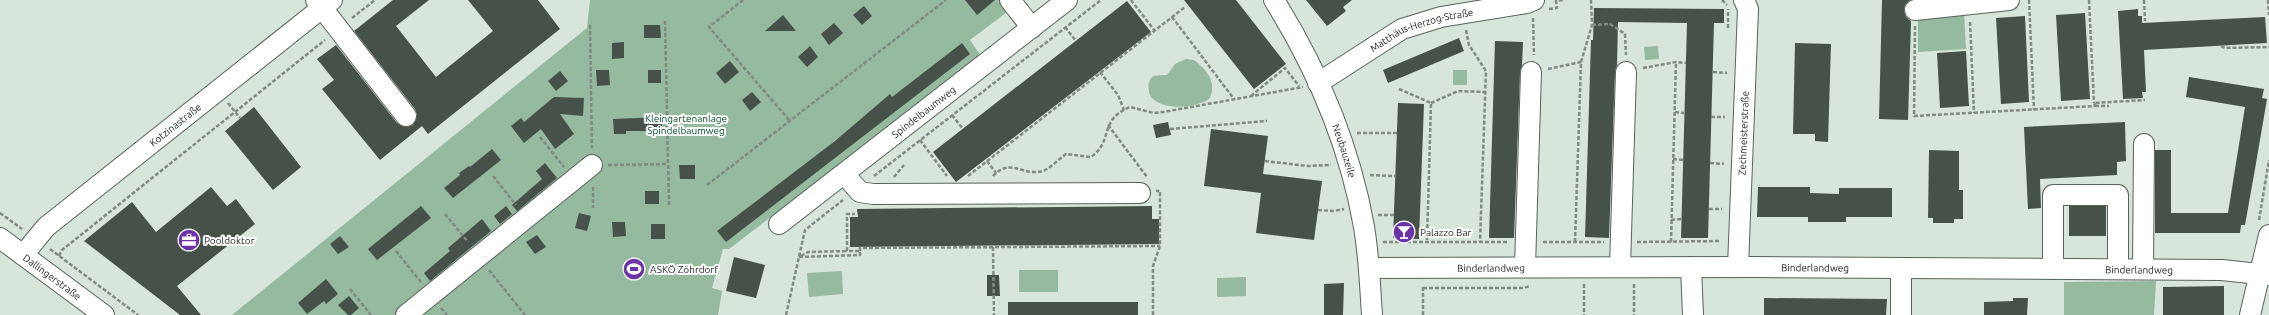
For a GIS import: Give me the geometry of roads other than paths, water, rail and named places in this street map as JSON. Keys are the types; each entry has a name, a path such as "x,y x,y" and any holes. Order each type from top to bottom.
{"street":[{"path":"1010,0 1032,28"},
{"name":"Spindelbaumweg","path":"779,224 941,100 1067,0"},
{"name":"Neubauzeile","path":"1274,0 1302,48 1308,84 1343,147 1364,227 1369,268 1372,315"},
{"name":"Zechmeisterstraße","path":"1738,267 1748,9 1744,0"},
{"path":"1915,10 2009,0"},
{"path":"323,3 339,29 406,116"},
{"name":"Kotzinastraße","path":"23,255 46,227 323,3"},
{"name":"Matthäus-Herzog-Straße","path":"1308,84 1402,29 1423,21 1467,12 1530,4"},
{"path":"1525,267 1533,72"},
{"path":"1626,72 1627,271"},
{"path":"2143,269 2144,144"},
{"path":"406,315 592,165"},
{"path":"844,174 857,190 873,194 955,190 987,194 1150,187"},
{"path":"2053,269 2054,195 2118,195 2118,269"},
{"path":"2250,315 2265,275 2263,231"},
{"name":"Dallingerstraße","path":"0,238 104,315"},
{"name":"Binderlandweg","path":"1369,268 1525,267 1627,271 1691,267 2143,269 2236,270 2265,275"},
{"path":"1691,267 1693,315"},
{"path":"1901,268 1901,315"}],"place":[{"name":"Palazzo Bar","path":"1404,232"},
{"name":"Pooldoktor","path":"189,240"},
{"name":"ASKÖ Zöhrdorf","path":"634,269"}],"park label":[{"name":"Kleingartenanlage Spindelbaumweg","path":"686,124"}]}
